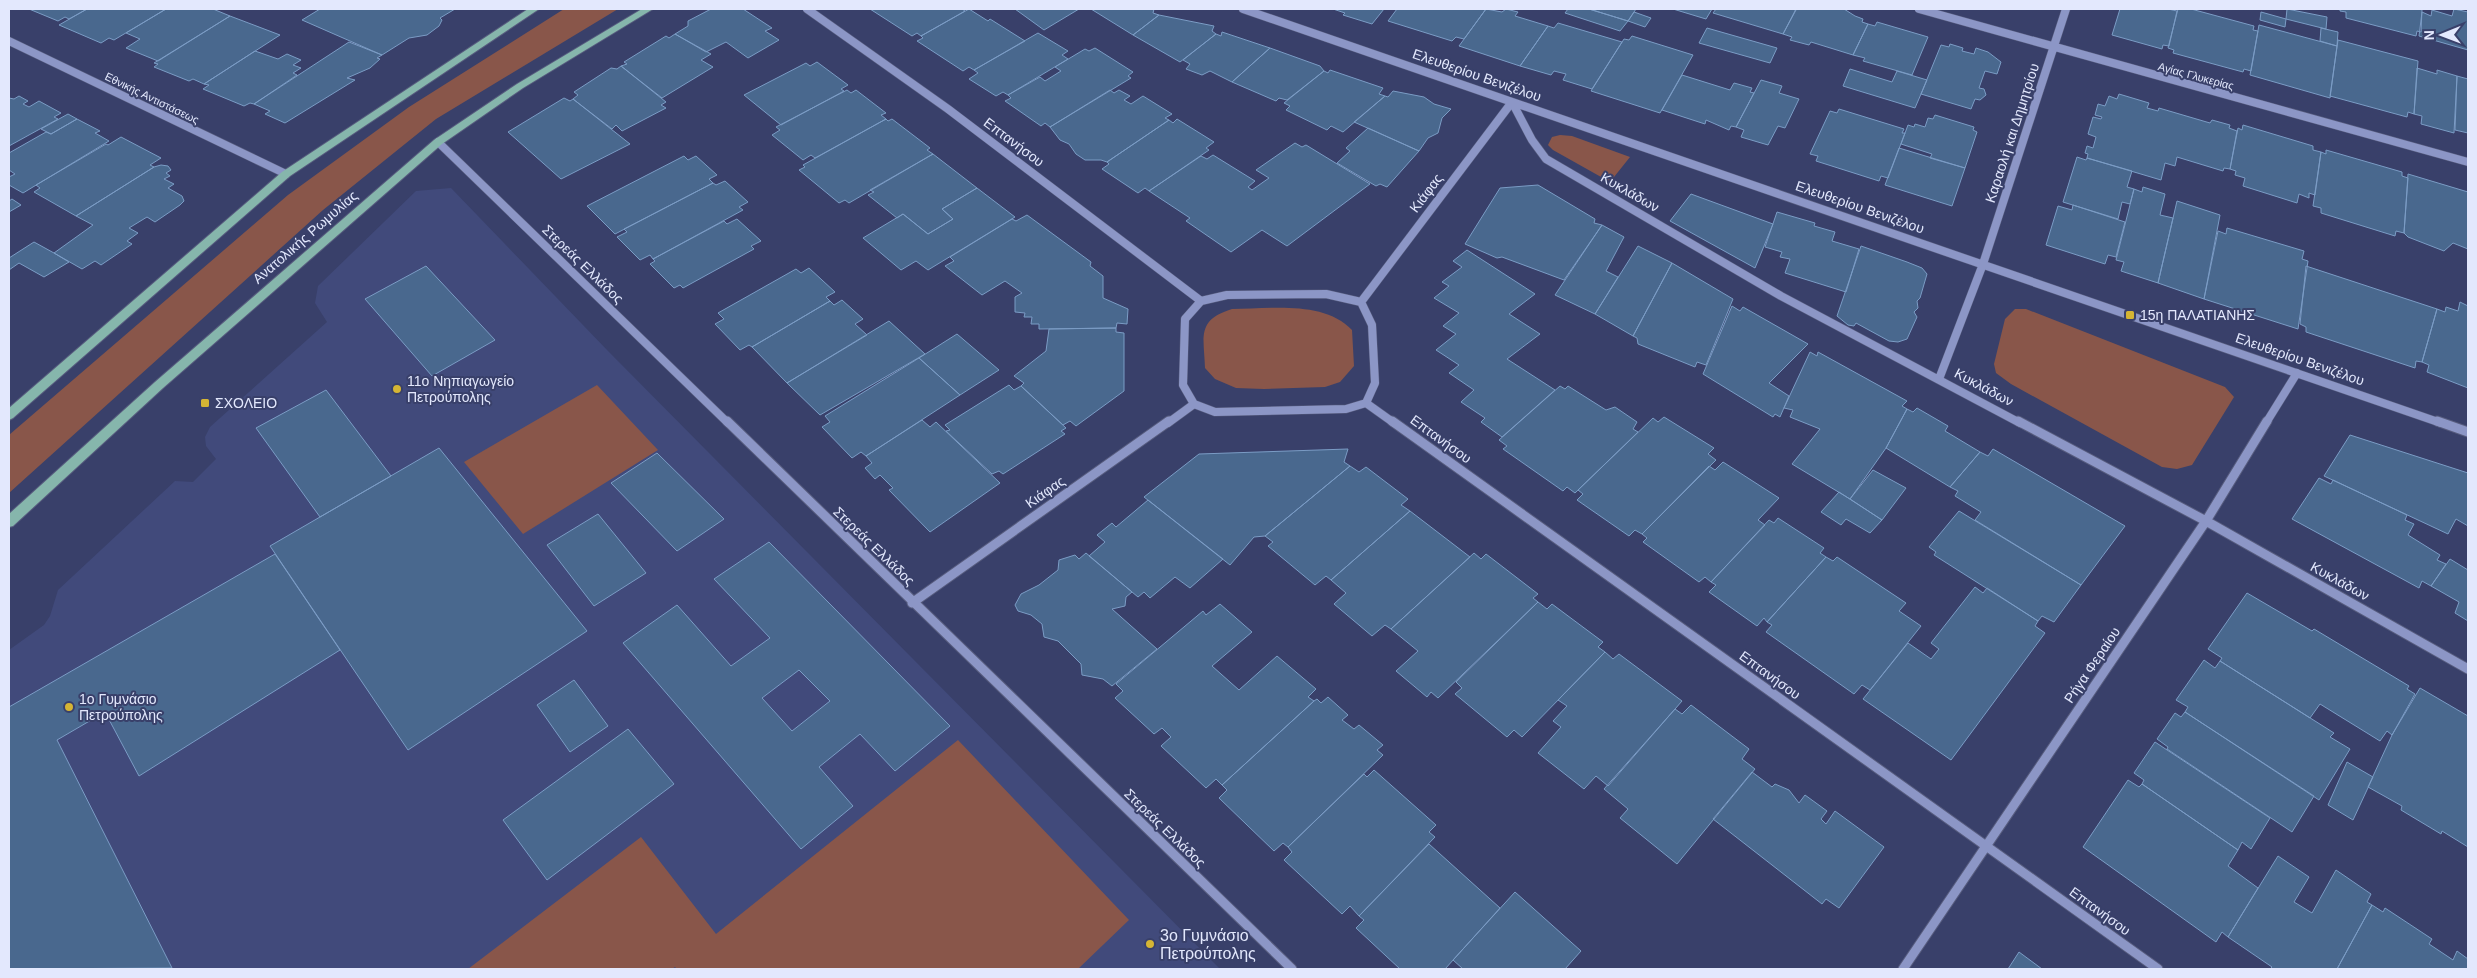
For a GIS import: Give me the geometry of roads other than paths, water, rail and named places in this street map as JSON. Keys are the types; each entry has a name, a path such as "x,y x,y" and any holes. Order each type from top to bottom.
{"main road":[{"path":"9,415 286,174 534,9"},
{"name":"Ανατολικής Ρωμυλίας","path":"9,522 159,385 438,142 520,86 648,9"}],"street":[{"name":"Επτανήσου","path":"807,9 948,109 1201,301"},
{"name":"Ελευθερίου Βενιζέλου","path":"1243,9 2468,432"},
{"name":"Αγίας Γλυκερίας","path":"1919,9 2468,162"},
{"name":"Καραολή και Δημητρίου","path":"1939,379 1983,264 2066,9"},
{"name":"Εθνικής Αντιστάσεως","path":"9,41 286,174"},
{"name":"Κιάφας","path":"1361,302 1512,102"},
{"name":"Κυκλάδων","path":"1512,102 1532,140 1546,160 1781,296 2206,521 2468,669"},
{"name":"Στερεάς Ελλάδος","path":"438,142 1292,969"},
{"path":"1326,294 1361,302 1372,325 1375,383 1366,403 1346,409 1216,412 1194,404 1183,385 1185,318 1201,301 1227,296 1326,294"},
{"name":"Ρήγα Φεραίου","path":"1903,969 2206,521 2297,373"},
{"name":"Επτανήσου","path":"1366,403 2158,969"},
{"name":"Κιάφας","path":"912,602 1194,404"}],"place":[{"name":"15η ΠΑΛΑΤΙΑΝΗΣ","path":"2130,315"},
{"name":"11ο Νηπιαγωγείο Πετρούπολης","path":"397,389"},
{"name":"ΣΧΟΛΕΙΟ","path":"205,403"},
{"name":"1ο Γυμνάσιο Πετρούπολης","path":"69,707"},
{"name":"3ο Γυμνάσιο Πετρούπολης","path":"1150,944"}]}
